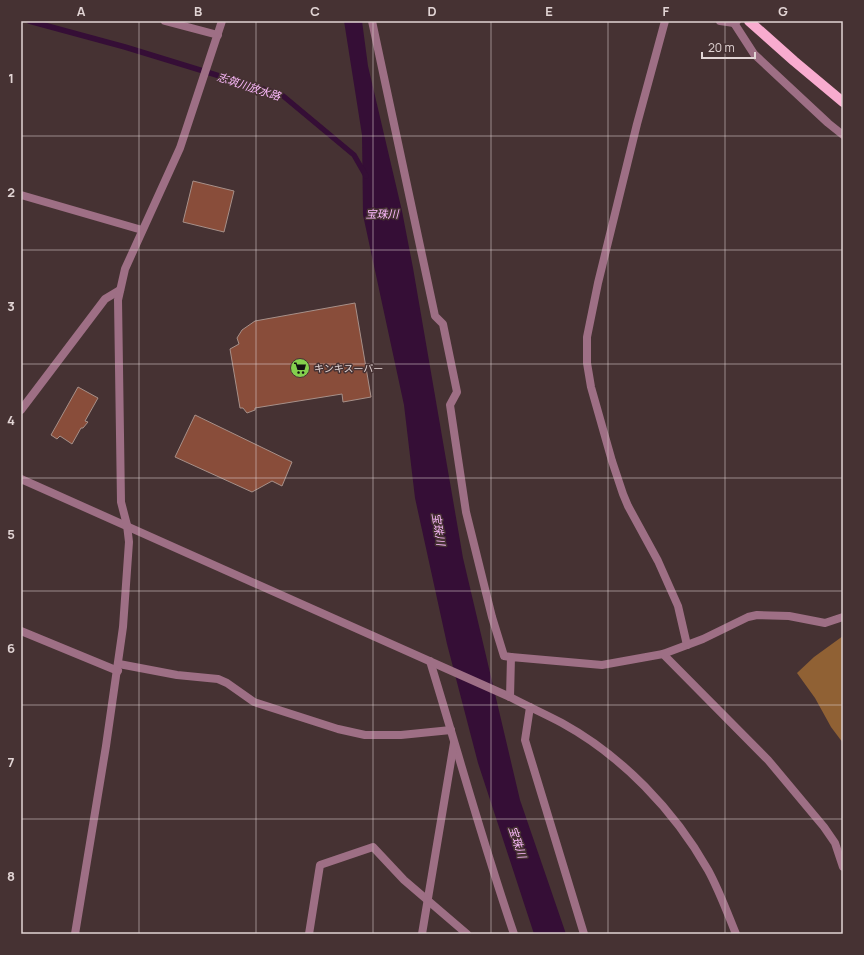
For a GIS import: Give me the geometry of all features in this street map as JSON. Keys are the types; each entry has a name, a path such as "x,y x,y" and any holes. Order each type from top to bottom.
{"main road":[{"path":"749,21 843,102"}],"street":[{"path":"165,21 216,39"},
{"path":"75,934 118,668 127,588 129,542 121,502 118,300 125,269 180,148 222,21"},
{"path":"372,21 435,316 443,324 457,392 450,405 466,512 492,617 504,656 602,665 663,654 721,631 748,617 757,615 789,616 825,623 843,617"},
{"path":"665,21 637,124 598,283 587,337 587,363 595,401 612,462 623,494 658,561 678,606 687,644"},
{"path":"720,21 736,22 754,54 828,123 843,134"},
{"path":"21,195 142,230"},
{"path":"21,410 105,299 120,290"},
{"path":"21,479 430,661 530,707 563,724 597,746 618,763 660,802 692,845 708,870 721,896 736,934"},
{"path":"21,631 118,668 218,679 227,683 254,702 338,729 365,735 401,736 451,730"},
{"path":"663,654 768,760 814,813 835,843 843,867"},
{"path":"510,698 511,657"},
{"path":"430,661 492,871 514,934"},
{"path":"530,707 525,740 584,934"},
{"path":"422,934 454,740"},
{"path":"309,934 320,865 373,847 404,880 466,934"}],"shaded area":[{"path":"843,636 843,743 831,727 815,698 797,673 814,657"}],"water":[{"name":"宝珠川","path":"344,21 362,21 368,66 402,211 413,268 463,558 520,800 566,934 534,934 478,763 447,644 415,498 404,405 363,215 362,135"}],"building":[{"path":"193,181 234,191 224,232 183,222"},
{"name":"キンキスーパー","path":"355,303 371,397 343,402 342,394 255,408 255,410 247,413 243,408 240,408 230,349 239,344 237,338 242,330 255,321"},
{"path":"78,387 98,398 85,421 88,422 83,428 81,428 72,444 60,436 57,439 51,435"},
{"path":"195,415 292,462 282,486 272,481 252,492 175,457"}],"waterway":[{"name":"志筑川放水路","path":"29,21 125,47 282,95 354,155 366,176"}],"place":[{"name":"キンキスーパー","path":"300,368"}]}
